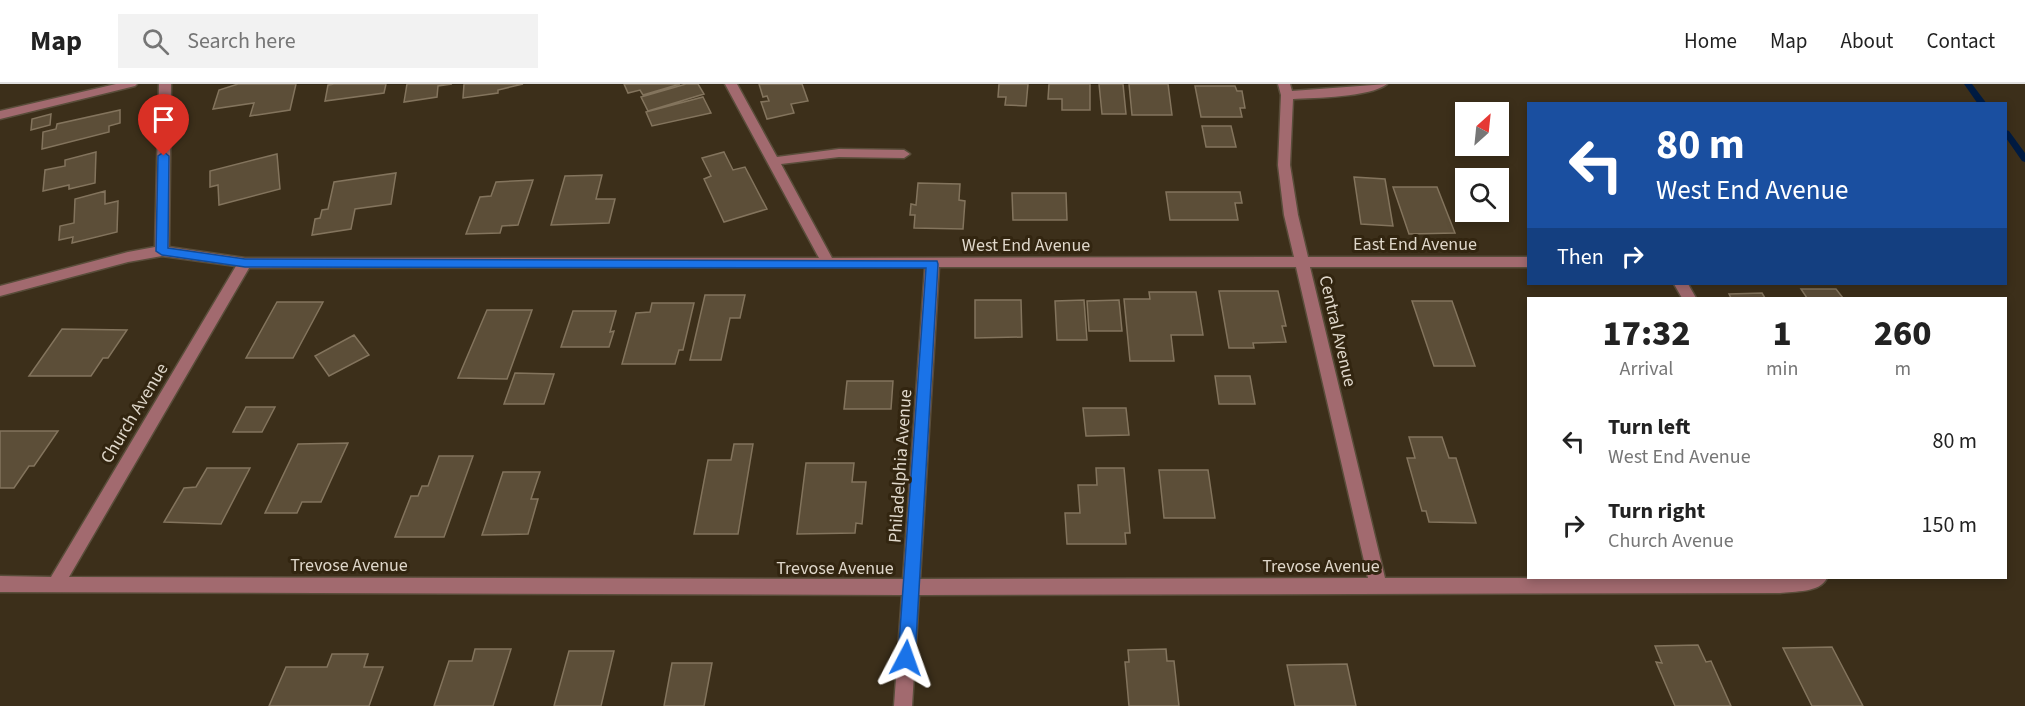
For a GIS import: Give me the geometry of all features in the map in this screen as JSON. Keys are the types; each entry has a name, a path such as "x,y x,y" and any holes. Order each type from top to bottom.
{"street":[{"path":"0,115 132,84"},
{"path":"162,251 165,84"},
{"path":"731,84 829,264"},
{"path":"1286,89 1337,95 1382,84"},
{"name":"Central Avenue","path":"1286,89 1284,165 1291,215 1378,585"},
{"path":"772,161 839,153 904,154"},
{"name":"West End Avenue","path":"0,291 128,257 162,251 245,263 1302,262"},
{"name":"East End Avenue","path":"1302,262 1527,262"},
{"name":"Church Avenue","path":"56,584 245,263"},
{"name":"Philadelphia Avenue","path":"903,706 932,264"},
{"name":"Trevose Avenue","path":"0,584 912,587 1780,585 1817,579"}],"building":[{"path":"238,84 296,84 290,110 250,116 254,103 213,109 219,90"},
{"path":"386,84 384,93 325,101 328,85"},
{"path":"407,84 452,84 438,86 437,97 404,102"},
{"path":"464,84 523,84 498,90 498,93 463,98"},
{"path":"624,84 680,84 643,95 640,90 628,93"},
{"path":"686,84 698,84 704,94 648,111 641,97"},
{"path":"759,84 802,84 808,101 791,104 794,113 767,119 761,102 769,101 767,96 763,97"},
{"path":"999,84 1028,84 1026,106 1005,105 1006,97 998,97"},
{"path":"1049,84 1090,84 1090,110 1062,110 1062,99 1048,99"},
{"path":"1099,84 1123,84 1126,114 1102,114"},
{"path":"1129,84 1168,84 1172,115 1132,115"},
{"path":"1195,86 1235,86 1237,91 1242,91 1245,108 1240,108 1242,117 1201,117"},
{"path":"703,97 711,113 652,126 646,112"},
{"path":"120,110 120,123 109,126 109,132 42,149 43,132 56,129 57,124"},
{"path":"51,114 50,125 31,130 32,119"},
{"path":"1202,126 1231,126 1236,147 1206,147"},
{"path":"96,152 95,183 69,189 69,185 43,191 45,170 65,166 65,160"},
{"path":"724,152 733,170 745,167 767,209 724,222 704,179 711,176 702,158"},
{"path":"277,154 280,189 219,205 218,185 210,187 210,171"},
{"path":"396,173 391,204 355,209 351,229 312,235 315,219 320,218 322,210 328,209 334,182"},
{"path":"602,175 596,199 615,199 609,223 551,225 565,176"},
{"path":"1354,177 1385,179 1393,226 1361,224"},
{"path":"533,180 518,225 502,226 500,233 466,234 480,197 491,196 496,182"},
{"path":"918,183 960,184 959,200 965,201 963,229 914,228 915,215 910,215 911,204 916,205"},
{"path":"1393,187 1437,187 1455,233 1409,234"},
{"path":"105,191 105,204 118,201 117,232 72,243 73,237 59,240 60,226 74,223 75,199"},
{"path":"1166,192 1240,192 1242,203 1235,203 1238,220 1170,220"},
{"path":"1012,193 1066,193 1067,220 1013,220"},
{"path":"1801,289 1836,289 1842,297 1806,297"},
{"path":"1219,291 1278,291 1286,326 1282,326 1286,342 1253,343 1254,348 1229,348"},
{"path":"1149,292 1196,292 1203,335 1171,335 1174,361 1130,361 1124,299 1150,299"},
{"path":"1762,293 1764,297 1730,297 1729,294"},
{"path":"705,295 745,295 740,318 730,318 721,360 690,360"},
{"path":"975,300 1021,300 1022,337 975,338"},
{"path":"1084,300 1087,340 1057,340 1055,301"},
{"path":"1119,300 1122,331 1089,331 1087,301"},
{"path":"1412,301 1452,301 1475,366 1434,366"},
{"path":"277,302 323,302 293,358 246,358"},
{"path":"652,303 694,303 683,350 679,350 675,364 622,364 636,313 650,312"},
{"path":"487,310 532,310 507,379 458,378"},
{"path":"573,311 616,311 610,332 614,331 609,347 561,347"},
{"path":"62,329 127,330 108,358 103,358 91,376 29,376"},
{"path":"354,335 369,355 329,376 315,356"},
{"path":"515,373 554,374 544,404 504,404"},
{"path":"1215,376 1250,376 1255,404 1219,404"},
{"path":"847,381 893,381 891,409 844,409"},
{"path":"246,407 275,407 262,432 233,432"},
{"path":"1083,408 1126,408 1129,435 1086,436"},
{"path":"0,431 58,431 34,466 29,466 14,488 0,488"},
{"path":"1409,437 1442,437 1449,458 1456,458 1476,523 1429,522 1426,511 1422,511 1407,458 1415,458"},
{"path":"348,443 321,502 302,502 297,513 265,513 298,444"},
{"path":"734,444 753,444 738,534 694,534 708,460 731,460"},
{"path":"439,456 473,456 444,537 395,537 411,496 418,496 422,486 428,486"},
{"path":"806,463 854,463 852,482 866,482 862,524 856,523 855,533 797,534"},
{"path":"207,468 250,468 221,524 164,522 184,488 196,487"},
{"path":"1096,468 1124,468 1130,533 1125,533 1126,544 1067,544 1065,513 1080,513 1078,485 1097,485"},
{"path":"1159,470 1208,470 1215,518 1164,518"},
{"path":"503,472 540,472 531,499 538,499 528,534 482,535"},
{"path":"1698,645 1706,662 1711,661 1731,706 1675,706 1656,662 1662,663 1655,646"},
{"path":"1832,647 1863,706 1812,706 1783,648"},
{"path":"475,649 511,649 493,706 434,706 449,661 472,661"},
{"path":"1166,649 1167,661 1174,661 1179,706 1129,706 1125,662 1129,662 1128,650"},
{"path":"569,651 614,651 601,706 554,706"},
{"path":"332,654 368,654 364,667 383,667 369,706 269,706 286,667 327,667"},
{"path":"672,663 712,663 704,706 664,706"},
{"path":"1347,664 1356,706 1295,706 1287,665"}],"waterway":[{"path":"1968,84 1982,102"},
{"path":"2007,134 2025,159"}],"route":[{"path":"164,156 162,251 245,263 932,264 906,658"}]}
